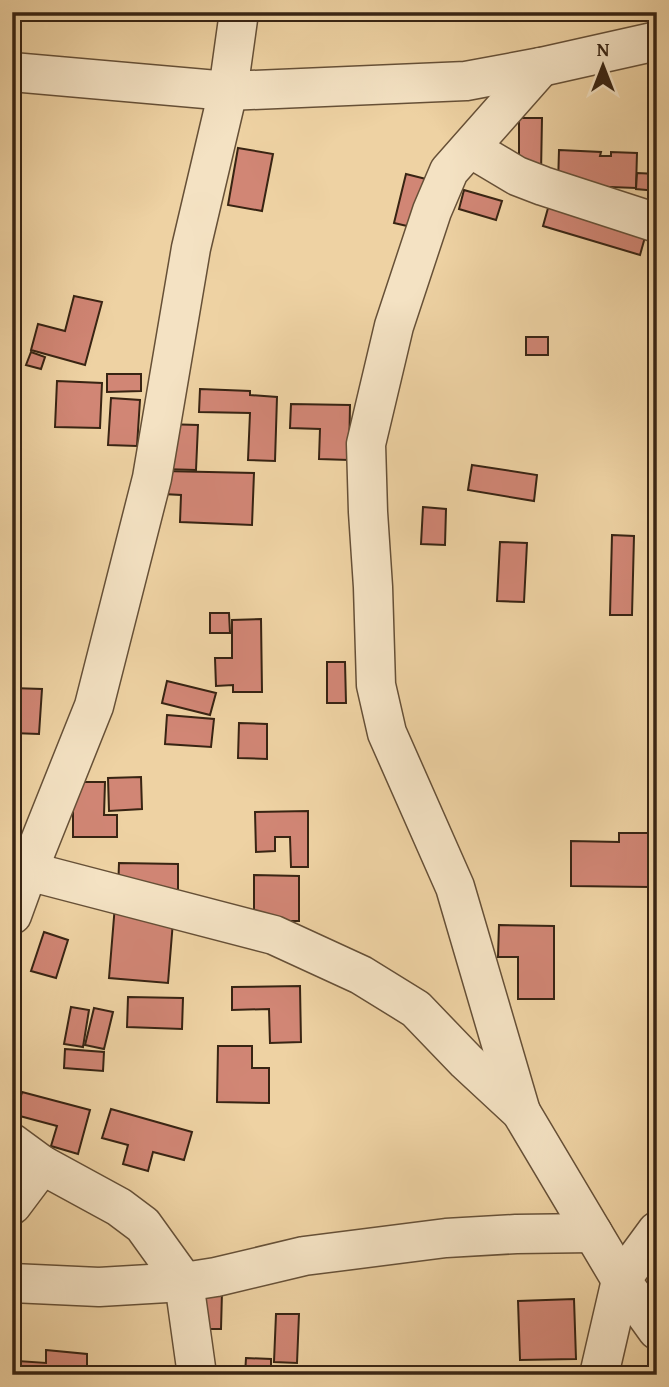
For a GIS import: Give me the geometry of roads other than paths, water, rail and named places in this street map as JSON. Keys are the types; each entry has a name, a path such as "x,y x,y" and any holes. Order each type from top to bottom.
{"street":[{"path":"12,915 94,706 152,478 191,248 228,91 239,12"},
{"path":"12,98 29,74 228,91 466,81 541,68 657,41"},
{"path":"541,68 449,171 432,211 394,326 366,444 376,685 387,733 454,887 521,1112 621,1280 657,1330"},
{"path":"470,148 517,176 657,223"},
{"path":"28,871 274,935 361,975 416,1009 466,1061 521,1112"},
{"path":"12,1205 27,1154 120,1207 143,1226 184,1282 197,1375"},
{"path":"599,1375 621,1280 657,1231"},
{"path":"12,1283 99,1287 184,1282 216,1277 304,1255 446,1238 593,1233"}]}
